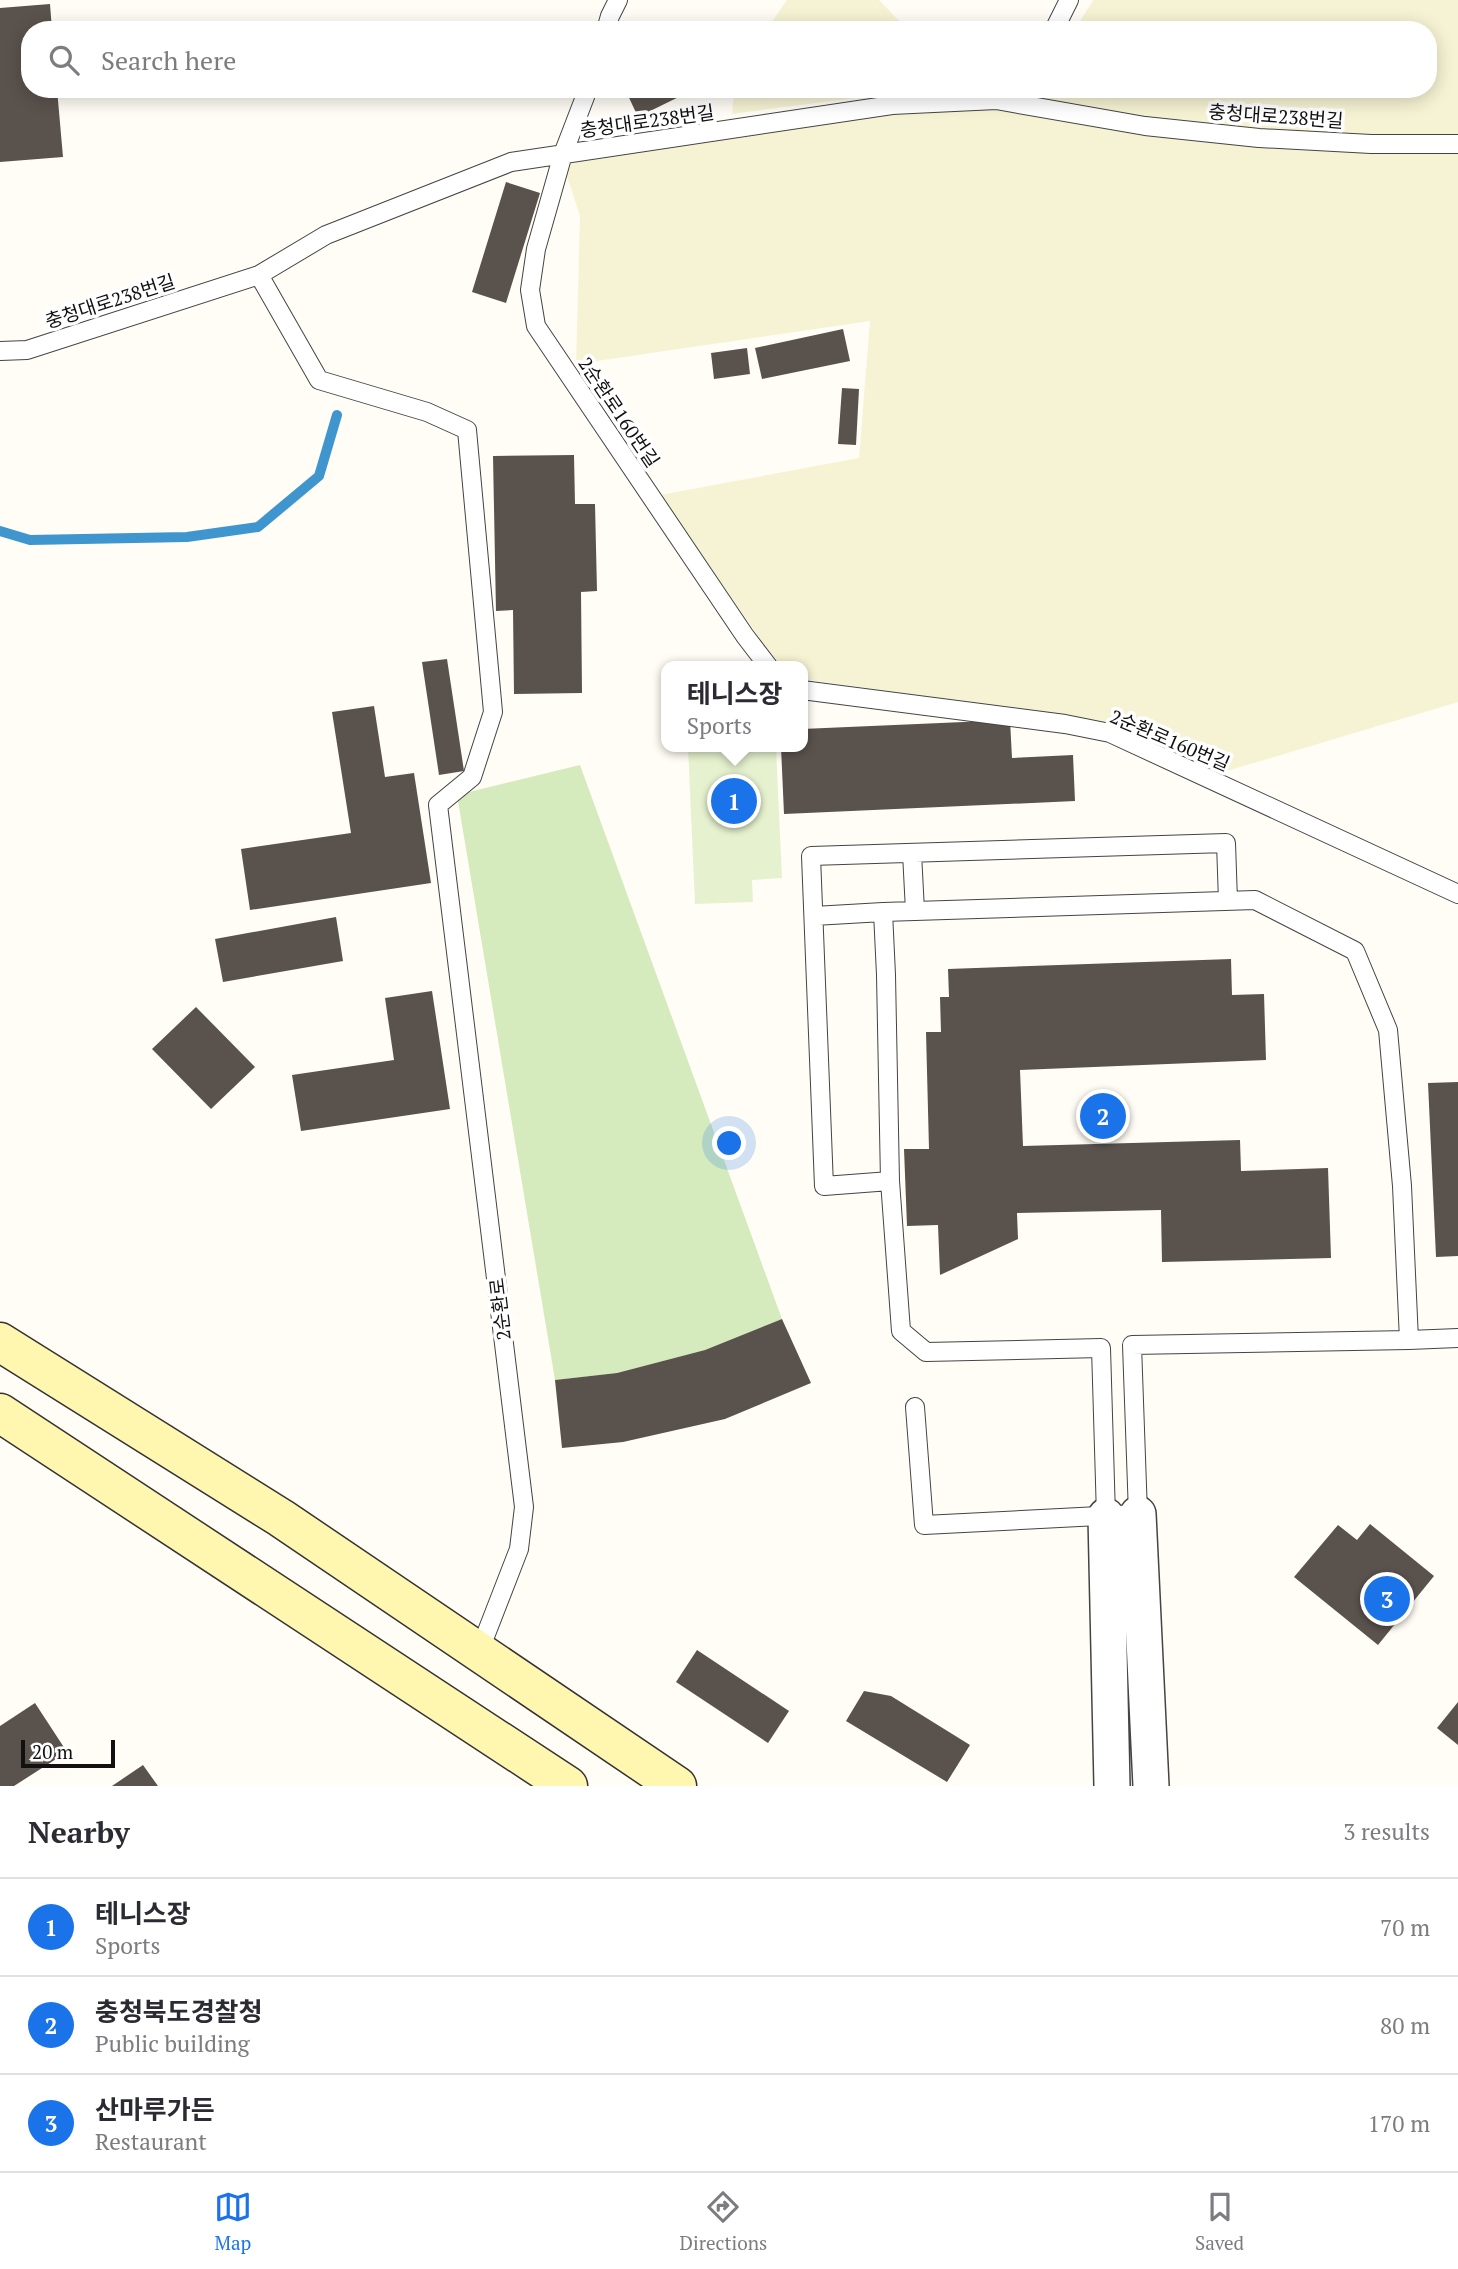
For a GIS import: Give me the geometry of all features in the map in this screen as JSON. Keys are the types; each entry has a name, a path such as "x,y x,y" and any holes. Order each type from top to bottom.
{"street":[{"path":"0,1342 281,1518 677,1786"},
{"path":"0,1413 568,1786"},
{"path":"1112,1786 1122,1515"},
{"path":"1122,1515 1151,1786"}],"lane":[{"path":"609,21 618,0"},
{"path":"1058,21 1069,0"},
{"name":"2순환로160번길","path":"585,98 563,154 536,249 530,290 536,326 764,661"},
{"name":"충청대로238번길","path":"0,351 27,350 259,275 326,235 511,162 892,105 961,98"},
{"name":"충청대로238번길","path":"1019,98 1145,126 1259,138 1371,144 1458,144"},
{"name":"2순환로","path":"259,275 318,380 427,412 467,430 493,712 472,777 438,805 524,1507 519,1549 479,1653"},
{"name":"2순환로160번길","path":"808,691 1065,724 1110,733 1458,894"},
{"path":"890,1181 824,1186 811,856 1226,843 1228,901"},
{"path":"912,853 915,911"},
{"path":"814,916 1255,900 1355,951 1388,1030 1402,1186 1409,1340"},
{"path":"883,912 890,1181 901,1331 926,1352 1458,1338"},
{"path":"1122,1515 1132,1345"},
{"path":"1101,1348 1122,1515"},
{"path":"915,1406 924,1525 1122,1515"}],"shaded area":[{"path":"787,0 879,0 899,21 772,21"},
{"path":"1093,0 1458,0 1458,140 1218,130 1034,101 1030,98 1437,98 1437,21 1080,21"},
{"path":"733,98 854,98 732,114"},
{"path":"970,102 1210,140 1417,154 1458,150 1458,702 1227,771 1098,720 808,680 808,661 776,661 660,495 859,458 870,321 576,364 580,216 562,161"}],"green space":[{"path":"688,752 776,752 782,878 752,880 753,902 695,904"},
{"path":"580,765 782,1319 705,1350 617,1373 555,1380 457,795"}],"building":[{"path":"50,4 51,21 21,21 21,98 58,98 63,157 0,162 0,8"},
{"path":"629,98 677,98 638,117"},
{"path":"506,182 540,193 506,303 472,292"},
{"path":"843,329 850,361 762,379 755,348"},
{"path":"747,348 750,374 714,379 711,353"},
{"path":"842,388 859,389 856,445 838,444"},
{"path":"574,455 575,504 595,504 597,591 581,592 582,693 514,694 513,610 496,611 493,456"},
{"path":"447,659 464,771 439,775 422,662"},
{"path":"374,706 385,777 414,773 431,883 250,910 241,849 351,833 332,712"},
{"path":"1010,720 1012,758 1073,755 1075,801 784,814 781,752 808,752 808,729"},
{"path":"336,917 343,961 223,982 215,939"},
{"path":"1231,959 1232,995 1264,994 1266,1060 1020,1070 1023,1146 1240,1140 1241,1171 1328,1168 1331,1258 1162,1262 1161,1210 1017,1213 1018,1239 940,1275 938,1225 907,1226 904,1149 929,1149 926,1032 941,1032 940,997 949,997 948,969"},
{"path":"432,991 450,1109 301,1131 292,1075 394,1060 385,998"},
{"path":"196,1007 255,1067 211,1109 152,1049"},
{"path":"1458,1082 1458,1256 1436,1257 1428,1083"},
{"path":"782,1319 811,1383 725,1419 623,1442 562,1448 555,1380 617,1373 705,1350"},
{"path":"1370,1524 1434,1576 1378,1645 1294,1577 1338,1525 1357,1540"},
{"path":"697,1650 789,1711 768,1743 676,1682"},
{"path":"864,1691 891,1696 970,1745 947,1782 846,1721"},
{"path":"1458,1702 1458,1745 1437,1728"},
{"path":"35,1703 67,1752 14,1786 0,1786 0,1726"},
{"path":"143,1765 158,1786 112,1786"}],"waterway":[{"path":"0,531 30,540 187,537 258,527 319,476 337,415"}],"place":[{"name":"테니스장","path":"734,801"},
{"name":"충청북도경찰청","path":"1103,1116"},
{"name":"산마루가든","path":"1387,1599"}]}
